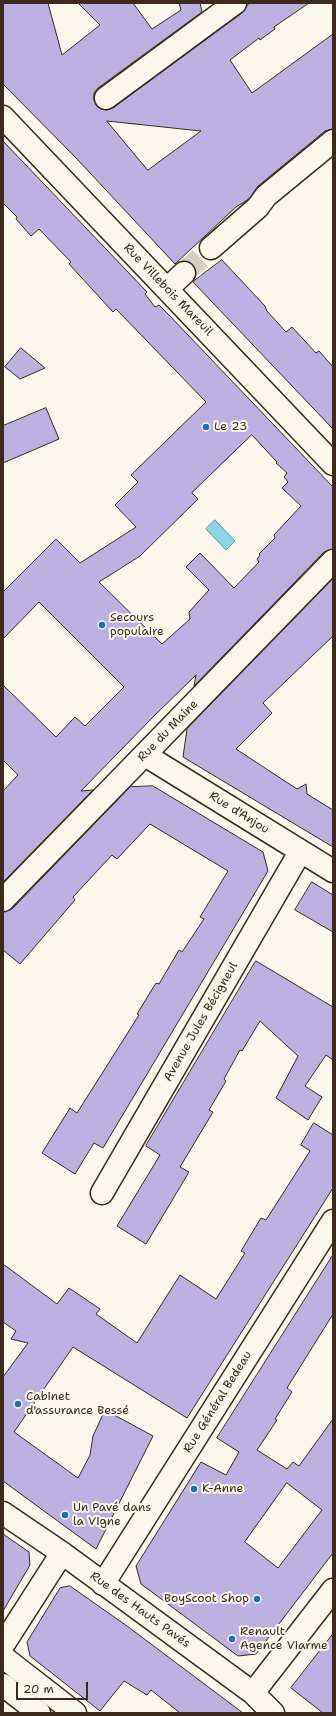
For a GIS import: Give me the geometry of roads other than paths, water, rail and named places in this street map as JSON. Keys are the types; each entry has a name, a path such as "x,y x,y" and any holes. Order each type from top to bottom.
{"street":[{"path":"106,98 234,3"},
{"name":"Rue Villebois Mareuil","path":"3,117 333,464"},
{"path":"211,248 258,207 266,196 333,142"},
{"path":"167,289 184,273"},
{"name":"Rue du Maine","path":"3,900 333,561"},
{"name":"Rue d'Anjou","path":"145,755 333,871"},
{"name":"Avenue Jules Bécigneul","path":"102,1193 300,852"},
{"name":"Rue Général Bedeau","path":"103,1584 333,1221"},
{"name":"Rue des Hauts Pavés","path":"3,1513 62,1553 253,1693 273,1713"},
{"path":"3,1645 62,1553"},
{"path":"253,1693 333,1590"},
{"path":"3,1658 75,1713"},
{"path":"3,1685 39,1713"}],"water":[{"path":"215,520 235,541 226,550 206,529"}],"tunnel":[{"path":"184,273 211,248"}],"place":[{"name":"Le 23","path":"206,427"},
{"name":"Secours populaire","path":"102,625"},
{"name":"Cabinet d'assurance Bessé","path":"18,1404"},
{"name":"K-Anne","path":"194,1489"},
{"name":"Un Pavé dans la Vigne","path":"65,1515"},
{"name":"BoyScoot Shop","path":"257,1599"},
{"name":"Renault Agence Viarme","path":"232,1639"}]}
